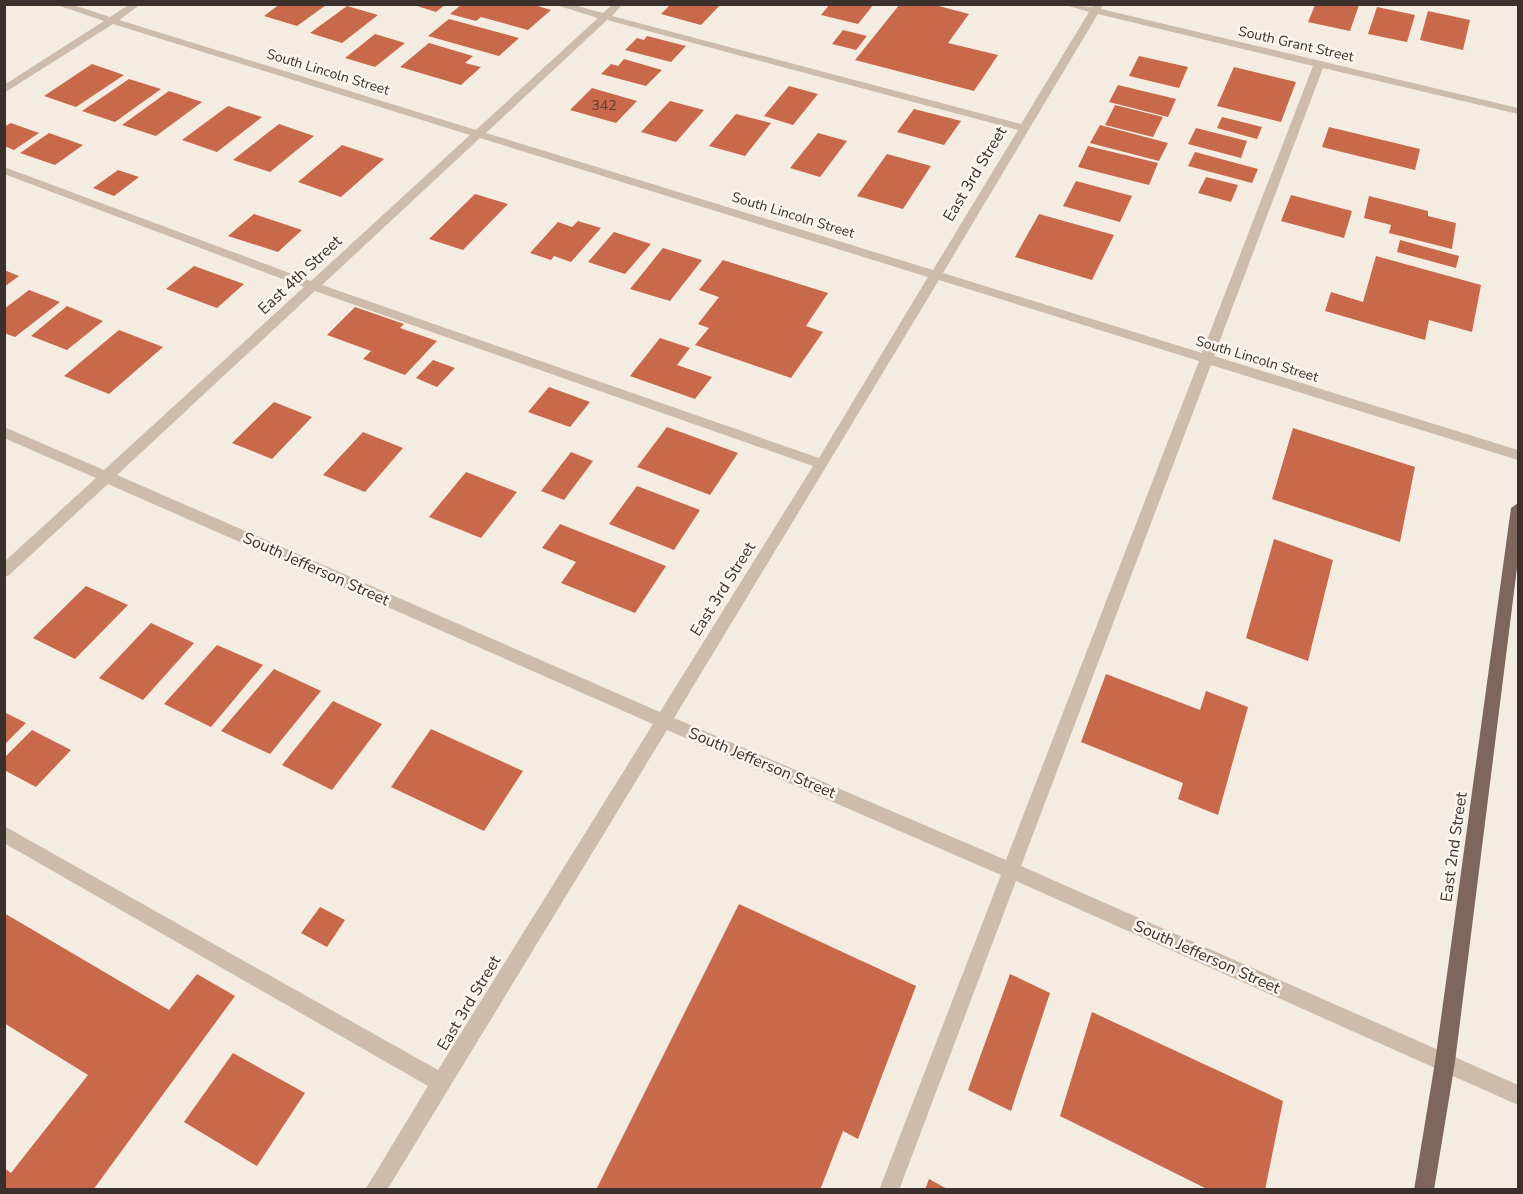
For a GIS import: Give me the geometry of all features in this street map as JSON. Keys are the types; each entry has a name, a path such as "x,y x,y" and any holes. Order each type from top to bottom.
{"main road":[{"name":"East 2nd Street","path":"1424,1190 1445,1062 1518,508"}],"street":[{"name":"South Lincoln Street","path":"58,4 1518,455"},
{"path":"4,90 138,4"},
{"path":"557,4 1023,128"},
{"name":"East 4th Street","path":"4,571 619,4"},
{"name":"South Grant Street","path":"1066,4 1096,8 1518,111"},
{"name":"East 3rd Street","path":"375,1190 822,464 1096,8"},
{"path":"889,1190 1319,64"},
{"path":"4,170 312,286 822,464"},
{"name":"South Jefferson Street","path":"4,432 663,721 1012,871 1518,1095"},
{"path":"4,834 441,1083"}],"building":[{"path":"280,4 326,5 297,26 264,16"},
{"path":"411,4 446,4 436,12"},
{"path":"462,4 531,4 551,10 528,30 481,17 476,21 450,14"},
{"path":"671,4 721,4 701,25 661,14"},
{"path":"830,4 874,4 858,24 821,15"},
{"path":"900,4 931,4 969,14 948,43 998,55 974,91 855,60"},
{"path":"1315,5 1359,5 1350,31 1308,22"},
{"path":"347,6 378,15 342,43 310,33"},
{"path":"1377,7 1415,15 1407,42 1368,34"},
{"path":"1428,11 1470,20 1463,50 1420,40"},
{"path":"449,19 519,38 499,56 428,36"},
{"path":"843,30 867,36 856,50 832,44"},
{"path":"375,34 405,43 375,67 345,58"},
{"path":"647,36 686,46 671,62 625,50 637,38 644,40"},
{"path":"429,43 473,56 465,63 481,67 461,85 400,67"},
{"path":"1139,56 1188,67 1179,88 1129,76"},
{"path":"624,59 662,70 646,86 601,74 611,64 618,66"},
{"path":"92,64 124,75 76,107 44,96"},
{"path":"1234,67 1296,82 1281,122 1217,106"},
{"path":"129,79 161,89 115,122 82,111"},
{"path":"1118,85 1176,99 1168,117 1109,102"},
{"path":"789,86 818,94 793,125 764,116"},
{"path":"592,88 637,101 616,123 570,110"},
{"path":"169,91 202,102 156,136 122,125"},
{"path":"670,101 704,110 676,142 641,132"},
{"path":"1115,105 1163,117 1153,137 1105,125"},
{"path":"228,106 262,117 217,152 182,140"},
{"path":"914,109 961,121 944,145 897,132"},
{"path":"736,114 771,123 745,156 709,146"},
{"path":"1222,117 1262,127 1257,139 1217,128"},
{"path":"11,123 39,133 14,150 4,146 4,127"},
{"path":"279,124 314,136 270,172 233,160"},
{"path":"1100,125 1168,143 1159,161 1090,143"},
{"path":"1329,127 1420,149 1415,170 1322,147"},
{"path":"1196,128 1247,141 1241,158 1188,144"},
{"path":"49,133 83,145 55,165 20,153"},
{"path":"818,133 847,141 820,177 790,168"},
{"path":"342,145 384,159 341,197 298,182"},
{"path":"1088,146 1158,163 1149,185 1078,167"},
{"path":"1195,152 1258,169 1252,183 1188,166"},
{"path":"887,154 931,166 903,209 857,196"},
{"path":"118,170 139,177 114,196 93,188"},
{"path":"1206,177 1238,185 1231,202 1198,193"},
{"path":"1076,181 1132,196 1120,222 1063,206"},
{"path":"475,194 508,204 463,250 429,239"},
{"path":"1291,195 1352,211 1344,238 1281,221"},
{"path":"1369,196 1428,211 1428,216 1456,223 1452,249 1389,233 1391,225 1364,218"},
{"path":"254,214 302,230 278,252 228,236"},
{"path":"1039,214 1114,235 1092,280 1015,257"},
{"path":"578,221 601,228 571,262 554,256 551,260 530,253 558,222 572,227"},
{"path":"614,232 651,244 625,274 588,262"},
{"path":"1400,240 1459,256 1456,268 1397,252"},
{"path":"663,248 702,260 670,301 630,289"},
{"path":"1376,256 1481,285 1472,332 1429,320 1425,340 1325,311 1331,292 1363,302"},
{"path":"723,260 828,293 806,326 823,332 791,378 695,345 709,328 698,324 719,297 699,290"},
{"path":"194,266 244,284 217,308 166,289"},
{"path":"4,270 19,276 4,287"},
{"path":"29,290 60,302 15,337 4,333 4,309"},
{"path":"67,306 103,321 67,350 31,336"},
{"path":"355,307 404,324 400,328 437,341 405,375 363,359 371,351 327,335"},
{"path":"119,330 163,347 109,394 64,376"},
{"path":"660,338 690,348 677,365 712,377 695,399 630,376"},
{"path":"433,360 455,368 437,387 416,378"},
{"path":"549,387 590,402 570,427 528,412"},
{"path":"274,402 312,417 272,459 232,443"},
{"path":"667,427 738,453 710,495 637,467"},
{"path":"1293,428 1415,467 1400,542 1272,499"},
{"path":"363,432 403,448 365,492 323,475"},
{"path":"571,452 593,461 564,500 541,491"},
{"path":"466,472 517,492 481,538 429,517"},
{"path":"637,486 700,510 674,550 609,524"},
{"path":"560,524 666,566 635,613 561,583 576,562 542,548"},
{"path":"1274,539 1333,560 1308,661 1246,638"},
{"path":"86,586 128,605 75,659 33,638"},
{"path":"151,623 194,643 143,700 99,678"},
{"path":"217,645 263,665 211,727 164,704"},
{"path":"274,669 321,691 270,754 221,731"},
{"path":"1106,674 1200,710 1206,691 1248,707 1218,815 1178,799 1183,783 1081,742"},
{"path":"333,701 382,724 332,790 282,765"},
{"path":"4,712 26,723 4,745"},
{"path":"431,729 523,771 484,831 391,787"},
{"path":"32,730 71,750 36,787 4,770 4,758"},
{"path":"739,904 916,986 858,1139 843,1131 820,1190 596,1190"},
{"path":"320,907 345,920 327,947 301,933"},
{"path":"4,913 169,1010 197,974 235,996 93,1190 4,1190 4,1168 11,1173 88,1075 4,1023"},
{"path":"1010,974 1050,993 1011,1111 968,1090"},
{"path":"1092,1012 1283,1101 1265,1190 1209,1190 1060,1116"},
{"path":"233,1053 305,1093 257,1166 184,1122"},
{"path":"929,1179 949,1190 925,1190"}]}
